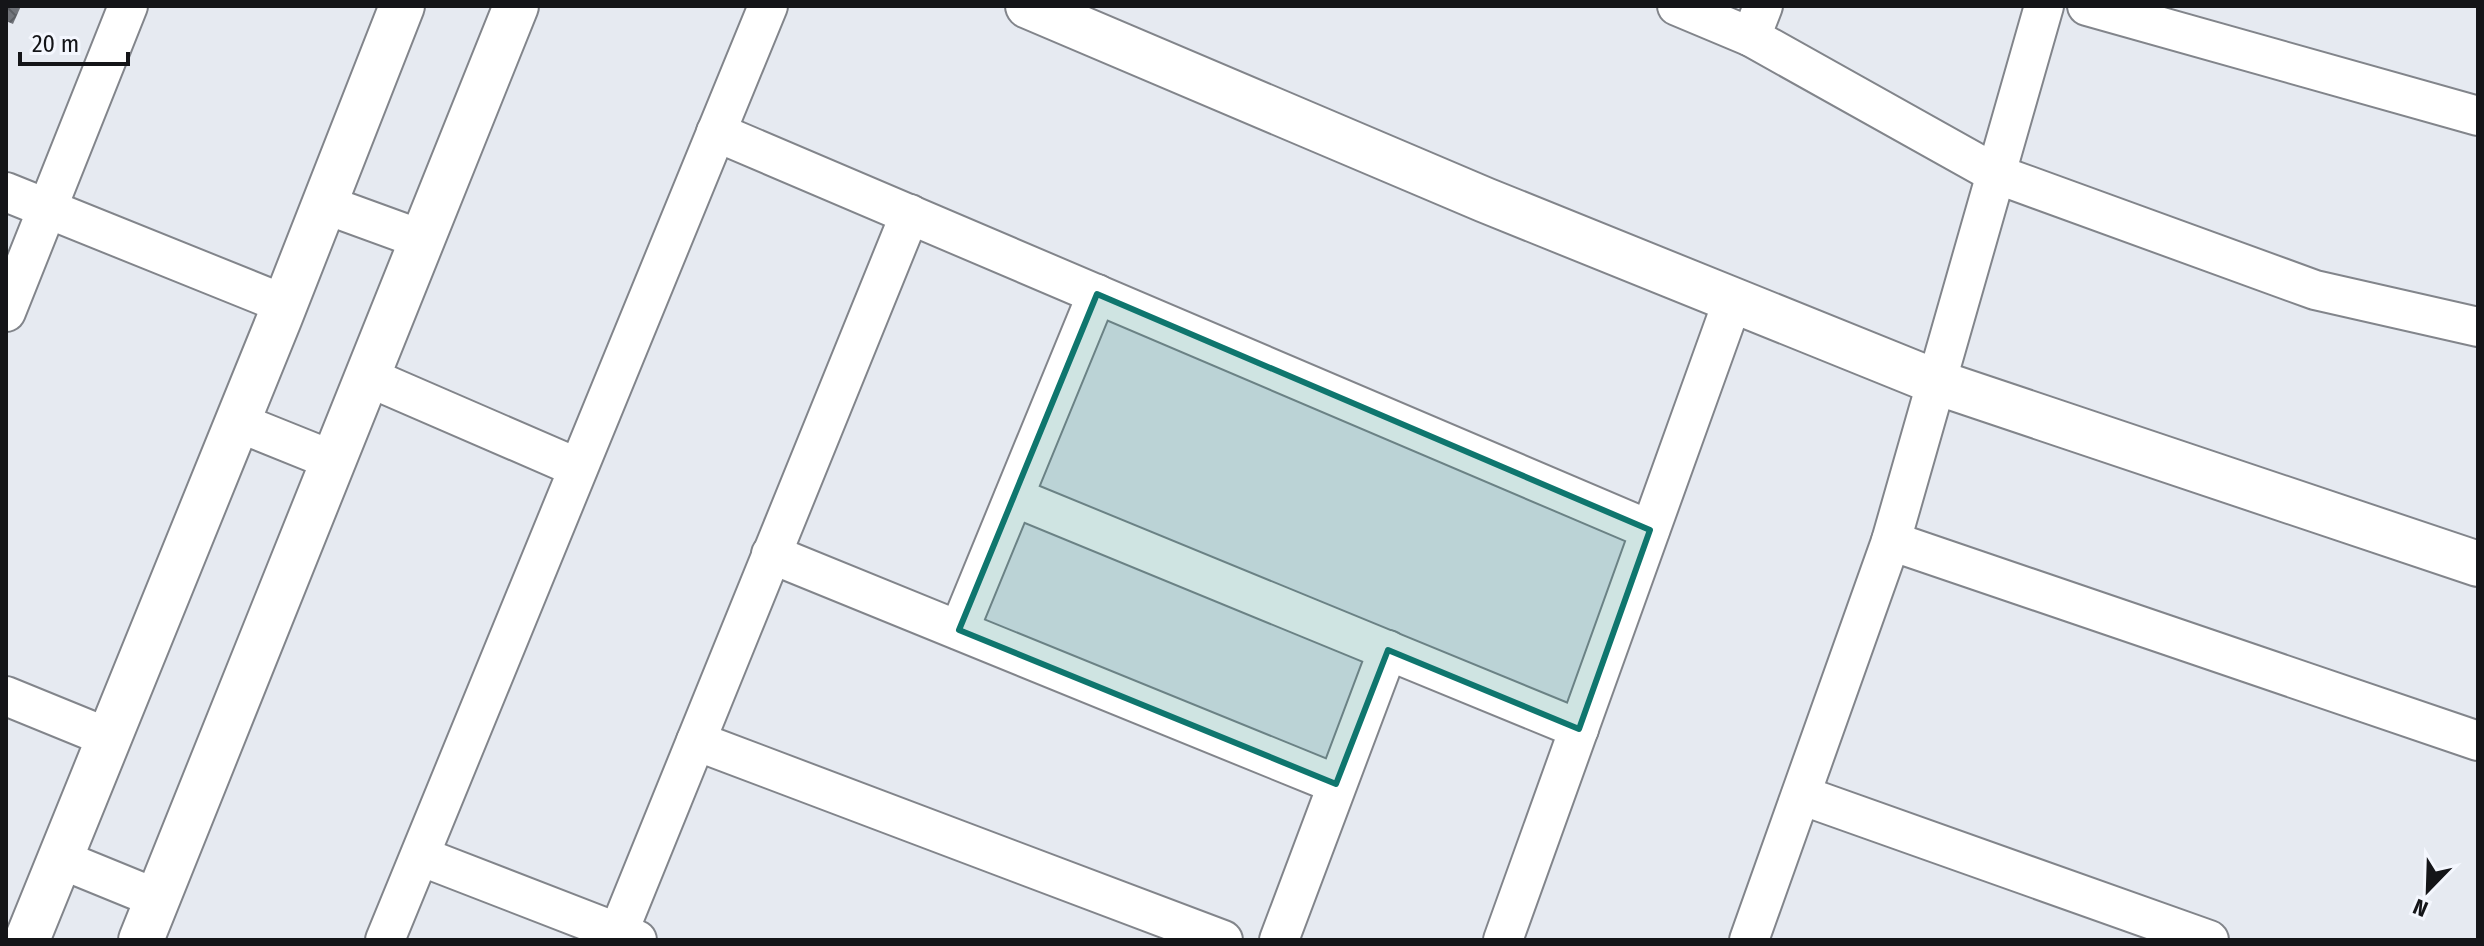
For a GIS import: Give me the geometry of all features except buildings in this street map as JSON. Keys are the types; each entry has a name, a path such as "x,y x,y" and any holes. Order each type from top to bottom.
{"street":[{"path":"6,312 128,6"},
{"path":"27,940 402,6"},
{"path":"141,940 516,6"},
{"path":"385,940 768,6"},
{"path":"1028,6 1485,200 1936,382 2478,564"},
{"path":"1677,6 1757,22 1996,174 2315,290 2478,327"},
{"path":"1749,940 1891,541 2044,6"},
{"path":"2087,6 2478,116"},
{"path":"716,132 1650,530"},
{"path":"6,192 284,304"},
{"path":"324,204 423,240"},
{"path":"420,856 627,936 696,741 910,214"},
{"path":"959,630 1097,294"},
{"path":"1503,940 1733,300"},
{"path":"368,377 578,468"},
{"path":"237,422 334,461"},
{"path":"1014,497 1579,729"},
{"path":"1891,541 2478,741"},
{"path":"771,554 1336,784"},
{"path":"1279,940 1388,650"},
{"path":"6,696 109,738"},
{"path":"696,741 1223,940"},
{"path":"1801,795 2209,940"},
{"path":"60,859 158,899"}],"highlighted area":[{"path":"1097,294 1650,530 1579,729 1388,650 1336,784 959,630"}]}
